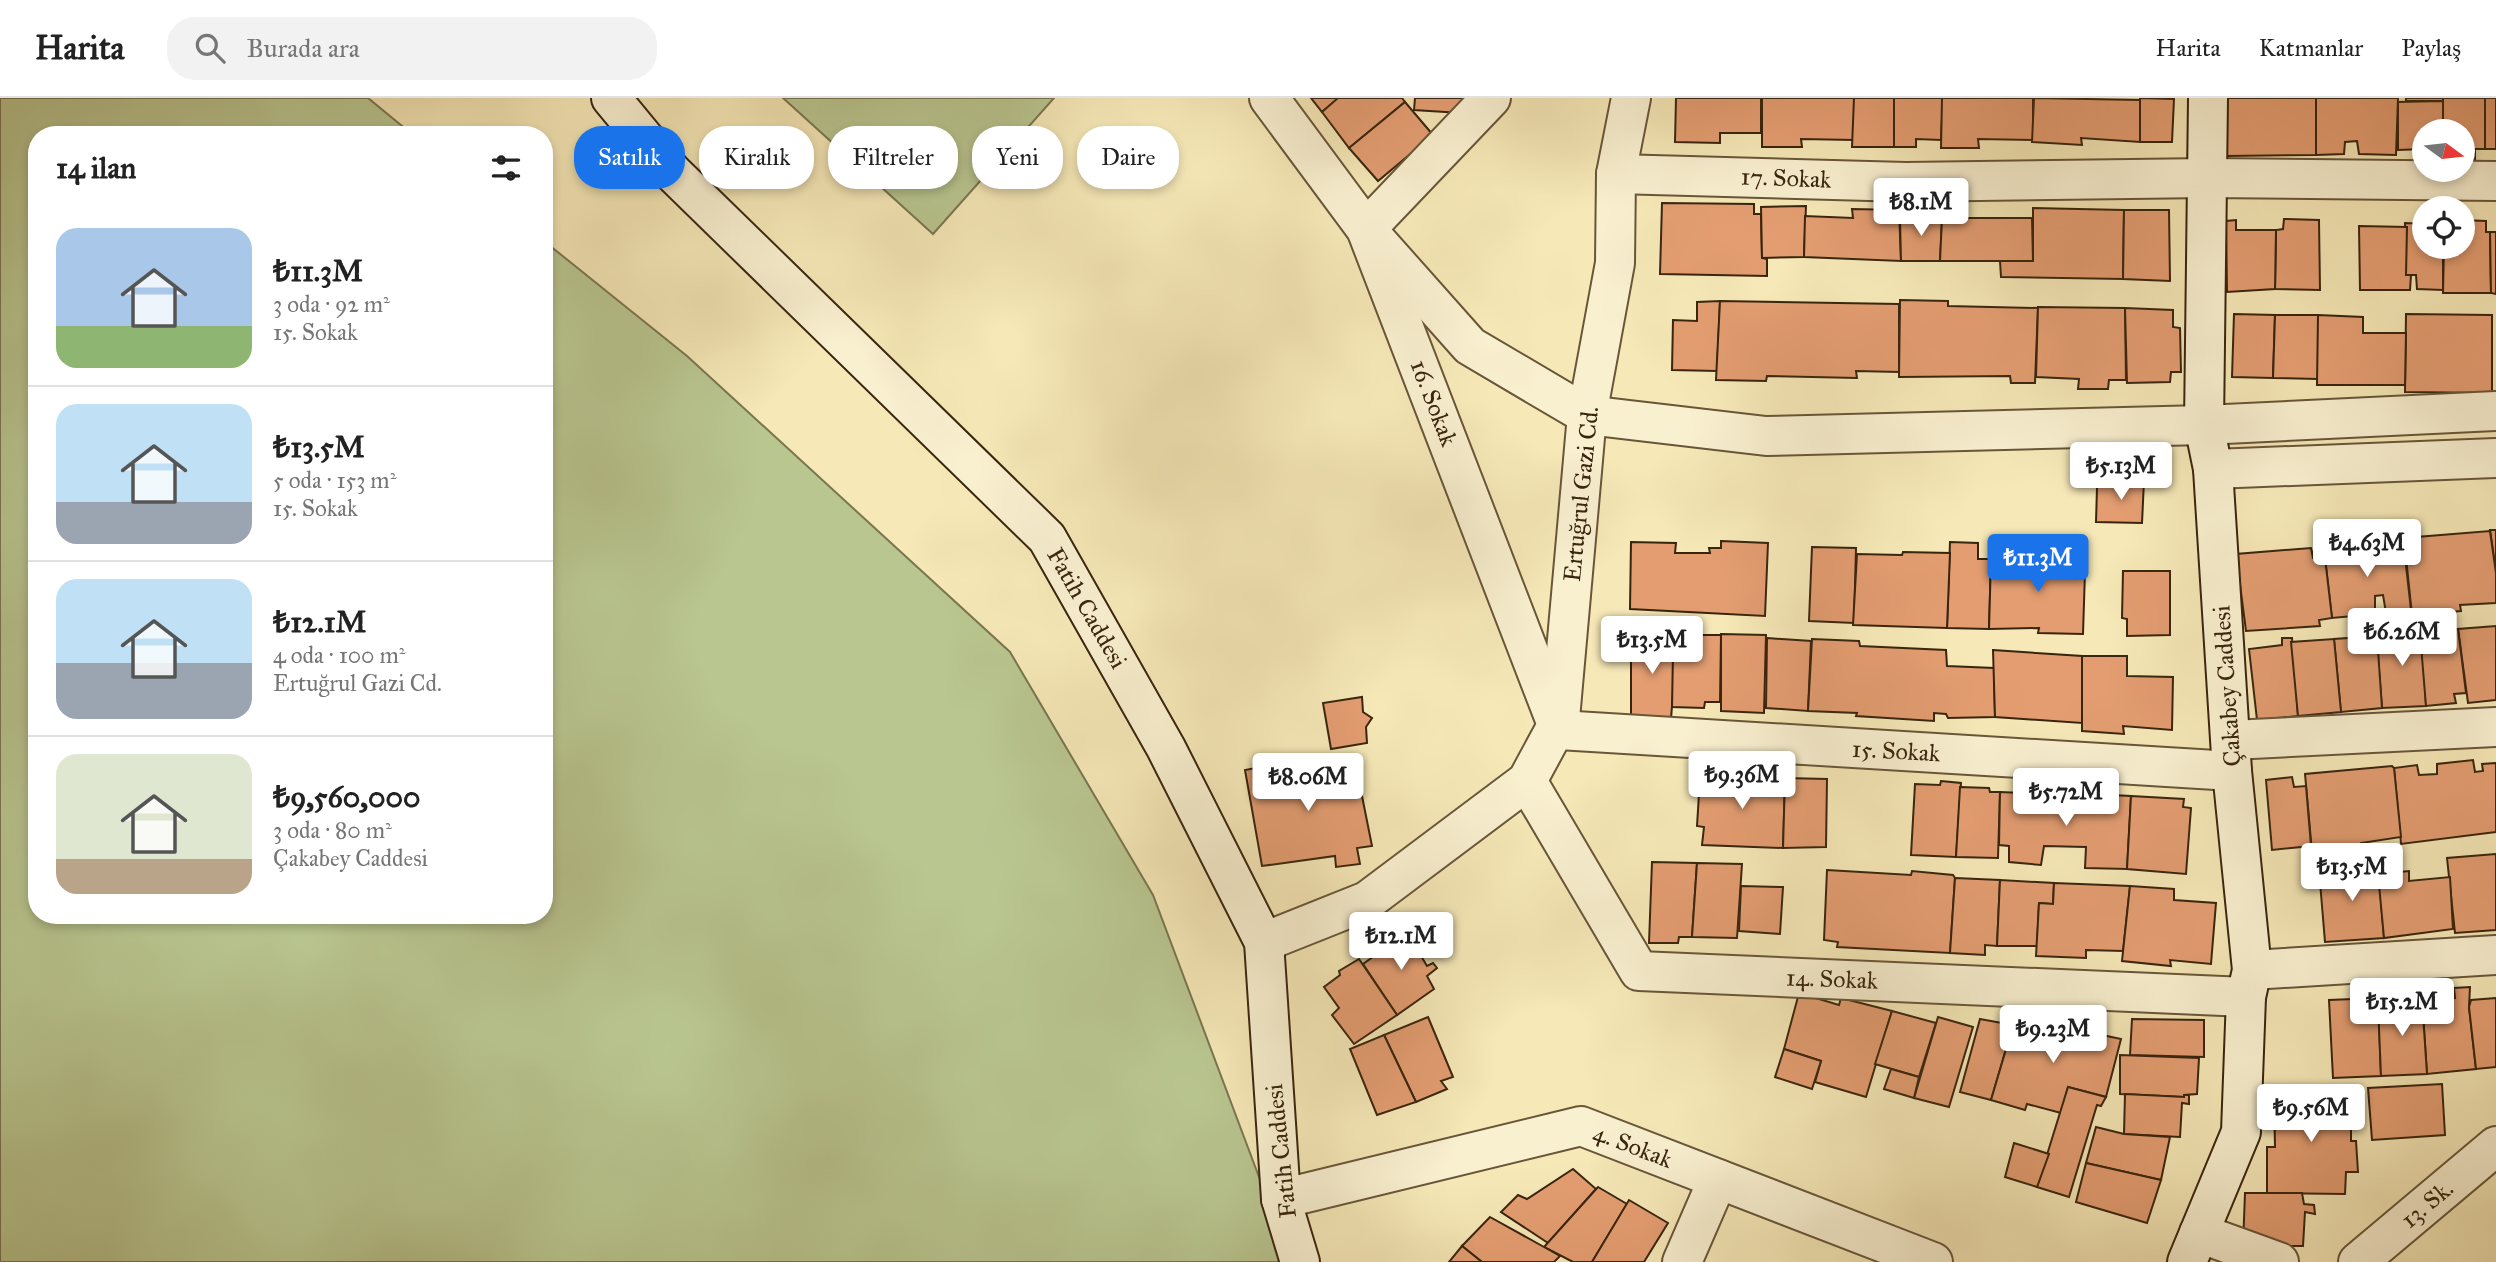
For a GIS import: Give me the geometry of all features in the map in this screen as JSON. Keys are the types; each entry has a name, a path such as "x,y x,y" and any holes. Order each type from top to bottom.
{"street":[{"name":"Fatih Caddesi","path":"611,98 672,172 1047,538 1166,748 1264,942 1281,1199 1300,1262"},
{"name":"16. Sokak","path":"1269,98 1366,229 1559,730"},
{"path":"1491,98 1366,229 1470,346 1587,415 1766,436 2204,425 2496,411"},
{"name":"Ertuğrul Gazi Cd.","path":"1559,730 1587,415 1615,263 1616,174 1631,98"},
{"name":"Çakabey Caddesi","path":"2193,1247 2241,1132 2249,984 2213,469 2204,425 2208,98"},
{"name":"17. Sokak","path":"1616,174 1906,181 2208,178 2496,181"},
{"path":"2213,469 2496,458"},
{"name":"15. Sokak","path":"1559,730 2232,756 2496,727"},
{"path":"1264,942 1367,901 1527,781 1554,731 1559,730"},
{"name":"14. Sokak","path":"1527,781 1639,971 2249,984"},
{"path":"2249,984 2496,955"},
{"name":"4. Sokak","path":"1281,1199 1581,1126 1933,1262"},
{"name":"13. Sk.","path":"2358,1262 2496,1146"},
{"path":"1682,1262 1718,1179"},
{"path":"2193,1247 2279,1262"}],"green space":[{"path":"0,98 368,98 402,126 28,126 28,924 553,924 553,248 687,356 1010,652 1153,895 1291,1262 0,1262"},
{"path":"783,98 1054,98 1029,126 972,126 973,189 933,234 883,189 958,189 958,126 828,126 828,139"}],"building":[{"path":"1311,98 1339,98 1322,112"},
{"path":"1338,98 1402,98 1405,102 1349,148 1322,112"},
{"path":"1415,98 1471,98 1461,113 1414,110"},
{"path":"1676,98 1761,98 1761,133 1720,133 1720,143 1675,142"},
{"path":"1762,98 1854,98 1854,140 1801,139 1802,147 1762,147"},
{"path":"1854,98 1894,98 1894,147 1852,147"},
{"path":"1894,98 1943,98 1941,140 1916,139 1916,147 1894,147"},
{"path":"1942,98 2033,98 2033,140 1978,139 1979,148 1941,148"},
{"path":"2034,98 2141,100 2140,142 2081,138 2082,145 2032,142"},
{"path":"2140,98 2174,99 2172,142 2140,142"},
{"path":"2227,98 2316,98 2316,155 2226,156"},
{"path":"2316,98 2398,98 2396,155 2359,154 2357,141 2345,142 2344,154 2316,155"},
{"path":"2406,98 2443,98 2443,101 2406,101"},
{"path":"2443,98 2485,98 2485,149 2475,149 2475,119 2443,119"},
{"path":"2485,98 2496,98 2496,149 2485,149"},
{"path":"2443,101 2443,119 2412,119 2412,149 2398,150 2398,102"},
{"path":"1405,102 1433,135 1378,181 1349,148"},
{"path":"1662,203 1754,204 1754,214 1761,214 1762,258 1767,259 1767,276 1660,274"},
{"path":"1806,206 1804,257 1762,258 1761,207"},
{"path":"2033,208 2124,210 2123,279 2001,277 2000,261 2033,261"},
{"path":"1852,209 1899,210 1901,261 1804,257 1805,216 1853,218"},
{"path":"2124,210 2169,210 2170,281 2123,279"},
{"path":"1922,211 1932,211 1934,220 1942,220 1940,261 1901,261 1900,219 1915,219"},
{"path":"1942,218 2032,218 2033,261 1940,261"},
{"path":"2284,219 2319,220 2320,290 2275,289 2276,230 2283,229"},
{"path":"2236,220 2236,230 2276,230 2275,289 2227,292 2226,221"},
{"path":"2475,221 2486,221 2486,232 2490,232 2491,293 2443,293 2444,259 2475,259"},
{"path":"2405,223 2412,223 2412,259 2443,259 2443,290 2417,289 2416,275 2406,275"},
{"path":"2359,226 2407,227 2406,275 2411,275 2410,290 2360,290"},
{"path":"2490,232 2496,232 2496,294 2491,293"},
{"path":"1900,300 1948,301 1948,306 2038,308 2035,383 2011,383 2010,376 1899,377"},
{"path":"1720,301 1717,371 1672,370 1673,320 1697,321 1697,302"},
{"path":"1720,301 1899,304 1899,372 1856,371 1857,378 1767,376 1766,381 1716,380"},
{"path":"2038,307 2125,308 2126,380 2109,380 2108,389 2078,389 2079,379 2036,377"},
{"path":"2125,308 2173,310 2173,327 2180,328 2181,372 2171,372 2170,382 2127,383"},
{"path":"2234,314 2275,315 2273,378 2232,377"},
{"path":"2406,314 2492,315 2492,393 2405,392"},
{"path":"2275,315 2318,315 2318,379 2273,378"},
{"path":"2318,315 2363,317 2363,333 2406,333 2405,385 2317,385"},
{"path":"2112,481 2144,481 2142,523 2096,522 2097,487 2110,487"},
{"path":"2490,530 2496,530 2496,572"},
{"path":"2490,531 2496,573 2496,603 2460,605 2461,611 2412,615 2404,538"},
{"path":"2403,539 2411,610 2386,613 2383,595 2375,596 2375,614 2332,618 2325,558 2313,558 2312,552 2358,548 2360,553 2370,553 2367,544"},
{"path":"1721,541 1768,543 1765,616 1630,609 1631,542 1676,543 1675,553 1710,553 1709,548 1721,548"},
{"path":"1950,542 1978,543 1978,559 1991,559 1989,629 1947,628"},
{"path":"1812,547 1856,548 1854,623 1809,621"},
{"path":"2311,548 2313,558 2325,558 2332,618 2319,620 2320,626 2246,631 2236,554"},
{"path":"2060,551 2082,553 2080,570 2085,571 2083,634 2038,633 2039,628 1989,629 1991,559 2061,559"},
{"path":"1903,552 1950,553 1947,628 1853,625 1857,554 1902,555"},
{"path":"2123,571 2170,571 2170,635 2127,636 2127,619 2122,618"},
{"path":"2496,626 2496,700 2468,703 2458,629"},
{"path":"2422,628 2426,706 2382,708 2376,631"},
{"path":"2458,629 2466,693 2454,694 2456,703 2426,706 2420,633"},
{"path":"1631,633 1673,635 1671,719 1631,718"},
{"path":"1721,634 1766,635 1764,713 1721,711"},
{"path":"1688,635 1721,635 1720,702 1705,702 1704,708 1672,707 1673,653 1686,653"},
{"path":"2377,636 2382,708 2341,712 2334,639"},
{"path":"1767,638 1811,641 1808,711 1766,708"},
{"path":"2282,638 2292,638 2298,716 2257,720 2249,649 2282,645"},
{"path":"1812,639 1859,641 1860,646 1946,650 1947,666 1994,668 1995,717 1948,718 1946,714 1934,713 1934,721 1808,711"},
{"path":"2334,639 2341,712 2298,716 2291,642"},
{"path":"1993,650 2082,656 2082,723 1995,717"},
{"path":"2082,656 2127,656 2127,676 2173,677 2172,730 2123,726 2124,734 2082,731"},
{"path":"1362,697 1363,712 1372,718 1366,727 1367,743 1331,749 1323,703"},
{"path":"1321,756 1325,772 1356,766 1372,846 1357,848 1360,864 1336,867 1335,856 1262,866 1245,770"},
{"path":"2473,760 2475,772 2483,771 2482,764 2496,763 2496,832 2401,844 2394,768 2417,765 2419,775 2437,774 2437,764"},
{"path":"2392,766 2401,837 2361,843 2362,849 2312,852 2305,774"},
{"path":"1741,772 1771,772 1771,782 1785,784 1783,848 1702,845 1704,827 1697,826 1700,778 1742,778"},
{"path":"2292,777 2294,787 2306,786 2311,846 2272,850 2266,780"},
{"path":"1785,778 1827,779 1826,847 1783,848"},
{"path":"1941,781 1961,783 1956,857 1911,855 1915,784 1940,785"},
{"path":"1960,787 1989,788 1990,792 2000,792 1998,858 1956,857"},
{"path":"2000,792 2045,794 2046,802 2090,805 2090,794 2131,796 2127,869 2085,868 2086,847 2044,846 2041,865 2009,862 2009,846 1999,845"},
{"path":"2131,796 2184,799 2183,807 2191,808 2186,874 2127,869"},
{"path":"2496,854 2496,930 2455,933 2447,858"},
{"path":"1652,862 1697,863 1692,937 1679,937 1678,943 1649,943"},
{"path":"1697,863 1742,864 1737,938 1692,937"},
{"path":"2378,864 2384,938 2325,942 2319,870"},
{"path":"1827,870 1911,875 1912,871 1953,875 1955,878 1950,953 1837,947 1838,942 1824,940"},
{"path":"2409,871 2409,881 2450,877 2453,929 2384,938 2378,874"},
{"path":"1955,878 2000,880 1997,946 1985,945 1985,955 1950,953"},
{"path":"2000,880 2054,883 2053,904 2039,903 2037,946 1997,946"},
{"path":"2054,883 2130,886 2123,951 2086,950 2086,958 2036,956 2039,903 2053,904"},
{"path":"1741,886 1783,887 1780,934 1739,931"},
{"path":"2130,886 2174,889 2174,900 2216,903 2211,964 2170,960 2171,966 2122,961"},
{"path":"1405,929 1427,966 1433,963 1437,968 1427,976 1434,989 1397,1015 1363,964 1381,951 1378,945"},
{"path":"1359,959 1397,1015 1354,1044 1332,1015 1339,1008 1324,987 1340,975 1339,971"},
{"path":"2470,987 2469,1007 2476,1069 2427,1074 2422,999 2455,998 2454,988"},
{"path":"1799,993 1839,1005 1841,998 1892,1011 1866,1097 1815,1082 1821,1061 1784,1049"},
{"path":"2378,998 2381,1076 2333,1078 2329,1000"},
{"path":"2496,998 2496,1067 2476,1069 2469,1007 2471,1000"},
{"path":"2422,999 2427,1074 2381,1076 2378,1004"},
{"path":"1892,1011 1936,1023 1919,1077 1875,1064"},
{"path":"1428,1017 1453,1077 1441,1081 1447,1089 1416,1102 1384,1035"},
{"path":"1938,1017 1973,1027 1949,1107 1914,1098"},
{"path":"1980,1019 2013,1025 1991,1100 1960,1092"},
{"path":"2015,1019 2121,1039 2106,1097 2068,1087 2061,1113 2027,1104 2025,1110 1991,1100"},
{"path":"2132,1019 2204,1020 2204,1057 2130,1055"},
{"path":"1384,1035 1416,1102 1377,1115 1350,1049"},
{"path":"1784,1049 1821,1061 1812,1089 1775,1077"},
{"path":"2120,1055 2199,1058 2197,1094 2184,1097 2120,1094"},
{"path":"1891,1069 1919,1077 1914,1098 1884,1089"},
{"path":"2442,1084 2445,1135 2372,1140 2368,1088"},
{"path":"2068,1087 2106,1097 2101,1106 2097,1105 2069,1197 2037,1187"},
{"path":"2343,1090 2344,1104 2351,1103 2351,1141 2356,1141 2358,1172 2346,1172 2345,1194 2267,1193 2267,1147 2275,1147 2274,1094"},
{"path":"2125,1094 2189,1095 2189,1104 2182,1103 2180,1137 2124,1134"},
{"path":"2096,1127 2124,1134 2170,1137 2161,1180 2086,1163"},
{"path":"2014,1143 2049,1154 2037,1187 2005,1177"},
{"path":"2086,1163 2161,1180 2147,1223 2076,1202"},
{"path":"1573,1169 1596,1189 1548,1243 1501,1212 1518,1195 1527,1199"},
{"path":"1598,1187 1627,1204 1592,1262 1573,1262 1544,1247"},
{"path":"2245,1193 2302,1193 2304,1204 2314,1205 2315,1214 2305,1212 2303,1246 2243,1246"},
{"path":"1629,1200 1668,1223 1644,1262 1592,1262"},
{"path":"1490,1217 1560,1256 1554,1262 1482,1262 1462,1246"},
{"path":"1462,1246 1482,1262 1449,1262"}]}
